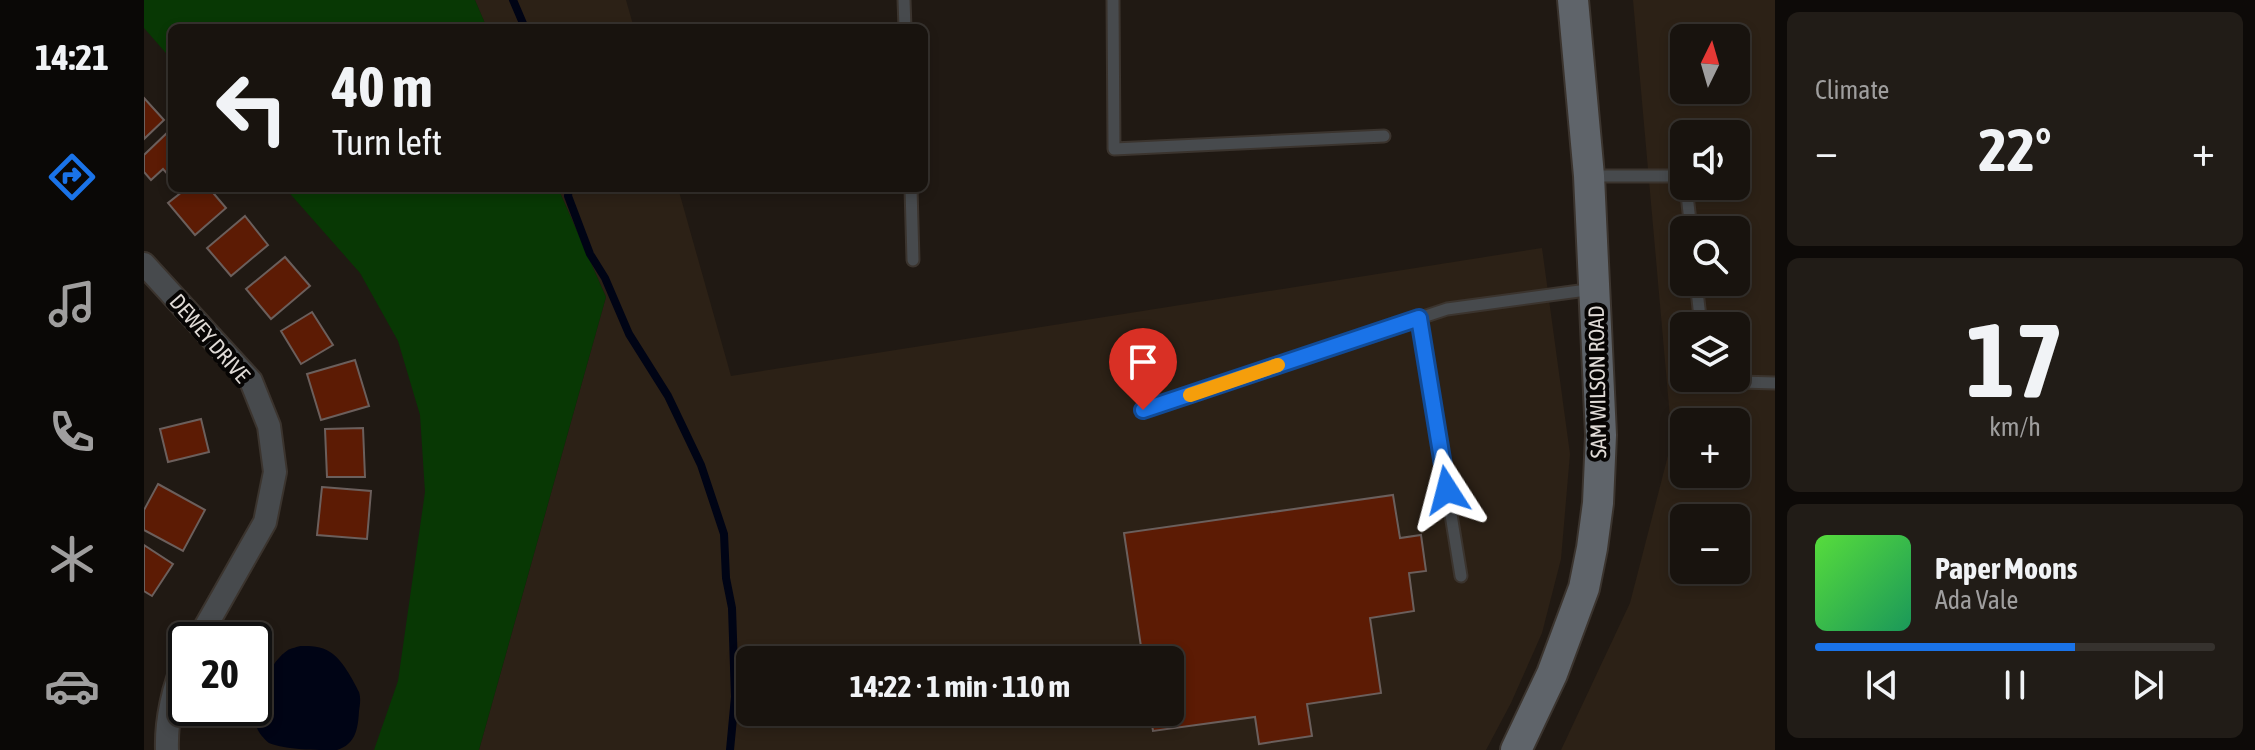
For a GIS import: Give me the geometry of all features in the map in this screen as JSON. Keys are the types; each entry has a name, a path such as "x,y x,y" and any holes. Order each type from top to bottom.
{"street":[{"name":"SAM WILSON ROAD","path":"1516,750 1558,661 1584,588 1598,503 1601,435 1595,289 1589,176 1573,0"},
{"name":"DEWEY DRIVE","path":"144,264 251,381 269,426 275,472 265,522 208,622"},
{"path":"167,750 168,723"}],"lane":[{"path":"904,0 905,24"},
{"path":"1113,0 1114,149 1384,136"},
{"path":"1589,176 1670,176"},
{"path":"911,192 913,260"},
{"path":"1143,410 1447,309 1595,289"},
{"path":"1419,318 1461,576"},
{"path":"1750,382 1775,383"}],"shaded area":[{"path":"475,0 626,0 633,24 485,24"},
{"path":"1633,0 1775,0 1775,750 1561,750 1630,603 1670,448 1670,488 1750,488 1750,408 1670,408 1670,417"},
{"path":"560,192 679,192 731,376 1542,248 1570,454 1561,559 1542,633 1486,750 479,750 606,297"}],"green space":[{"path":"144,0 475,0 485,24 168,24 168,55 144,28"},
{"path":"289,192 560,192 606,297 479,750 374,750 398,681 425,492 420,415 398,341 360,273"}],"water":[{"path":"300,646 319,647 334,655 347,670 359,692 360,704 355,735 343,747 337,750 302,749 276,745 260,734 257,726 272,726 272,667 289,650"}],"building":[{"path":"144,98 164,120 144,139"},
{"path":"168,132 168,175 163,169 151,180 144,172 144,155"},
{"path":"182,192 212,192 226,208 195,235 168,203"},
{"path":"245,216 268,245 231,276 207,248"},
{"path":"285,257 310,286 271,319 246,289"},
{"path":"312,312 333,345 301,364 281,331"},
{"path":"355,360 369,406 321,420 307,374"},
{"path":"201,419 209,452 168,462 160,429"},
{"path":"363,428 365,477 327,477 325,429"},
{"path":"158,484 205,510 183,551 144,530 144,510"},
{"path":"322,487 371,491 367,539 317,535"},
{"path":"1393,495 1400,538 1421,535 1426,571 1409,573 1414,611 1370,618 1381,693 1307,704 1312,736 1259,744 1255,717 1153,731 1152,726 1184,726 1184,646 1141,646 1124,533"},
{"path":"144,545 173,564 152,596 144,591"}],"waterway":[{"path":"513,0 523,24"},
{"path":"568,192 590,254 605,278 629,334 668,396 701,465 724,534 726,578 732,608 735,697 730,750"}],"slow traffic":[{"path":"1190,395 1278,365"}],"route":[{"path":"1143,410 1419,318 1447,490"}]}
